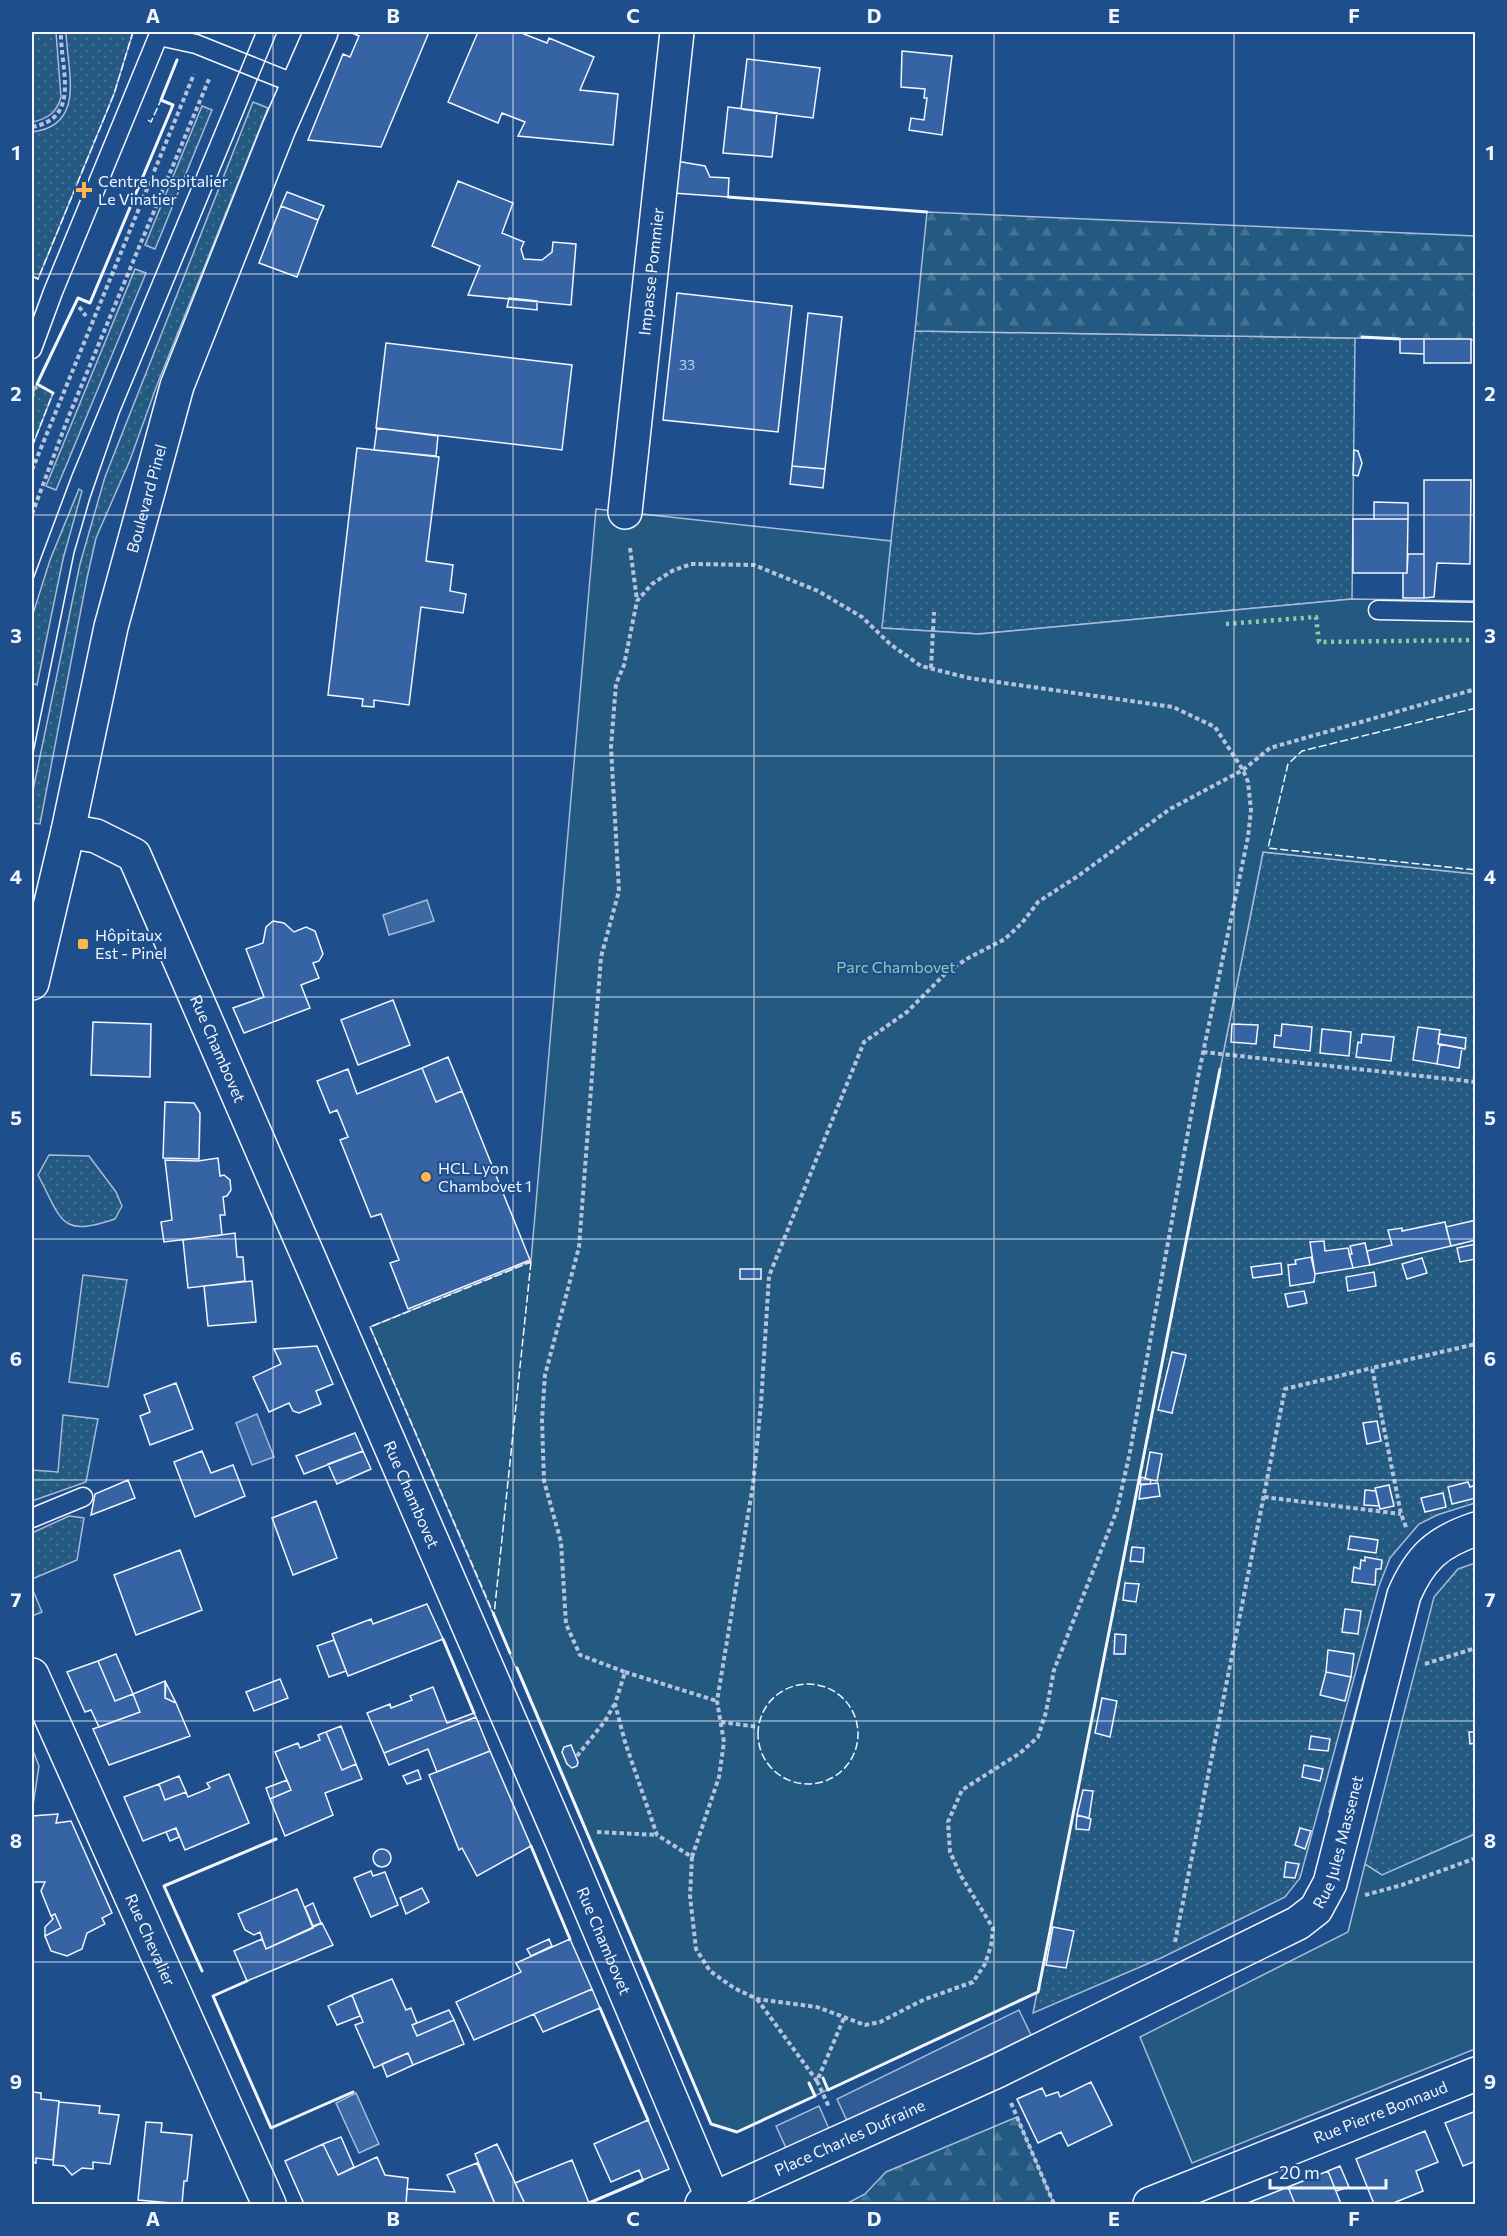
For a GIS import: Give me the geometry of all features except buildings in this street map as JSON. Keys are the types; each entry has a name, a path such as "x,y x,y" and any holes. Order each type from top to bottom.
{"street":[{"name":"Boulevard Pinel","path":"32,983 68,831 111,627 177,386 321,32"},
{"name":"Impasse Pommier","path":"625,512 677,32"},
{"name":"Rue Chambovet","path":"68,831 96,836 134,855 562,1841 708,2202"},
{"name":"Rue Jules Massenet","path":"997,2071 1298,1923 1317,1909 1330,1883 1404,1595 1412,1576 1425,1558 1441,1544 1476,1528"},
{"name":"Rue Chevalier","path":"32,1675 269,2205"},
{"name":"Place Charles Dufraine","path":"708,2202 997,2071"},
{"name":"Rue Pierre Bonnaud","path":"1150,2205 1476,2074"}],"lane":[{"path":"32,349 52,292 160,34 205,48 298,85"},
{"path":"1378,610 1476,612"},
{"path":"32,1518 84,1497"}],"path":[{"path":"32,127 50,122 57,116 65,98 61,32"},
{"path":"32,470 205,48"},
{"path":"32,514 104,323 211,74"},
{"path":"625,512 637,601 624,664 616,684 611,747 619,891 601,957 579,1246 545,1376 542,1420 544,1481 561,1542 566,1623 580,1655 717,1701"},
{"path":"637,601 652,584 672,571 691,564 754,565 826,597 862,617 890,644 921,666 969,678 1173,708 1215,727 1243,771 1248,782 1251,810 1248,837 1203,1052 1130,1452 1117,1510 1054,1670 1046,1712 1038,1737 1020,1753 962,1790 948,1822 950,1852 961,1876 993,1928 991,1946 985,1964 974,1982 925,1999 880,2022 865,2025 818,2007 757,1999 734,1988 710,1971 696,1949 690,1896 692,1857 719,1777 724,1742 717,1701 753,1485 769,1276 864,1042 907,1012 948,971 1005,939 1022,923 1038,902 1078,876 1170,808 1243,771 1270,748 1476,689"},
{"path":"931,668 934,612"},
{"path":"1203,1052 1476,1082"},
{"path":"1173,1952 1285,1389 1476,1344"},
{"path":"1372,1368 1401,1514 1409,1536"},
{"path":"1264,1497 1401,1514"},
{"path":"1387,1662 1422,1665 1476,1648"},
{"path":"577,1756 605,1722 615,1704 625,1672"},
{"path":"615,1704 625,1742 657,1835"},
{"path":"721,1722 758,1728"},
{"path":"562,1841 586,1832 657,1835 692,1857"},
{"path":"1330,1883 1362,1896 1402,1885 1476,1858"},
{"path":"757,1999 817,2081 825,2099"},
{"path":"817,2081 844,2018"},
{"path":"997,2071 1054,2205"}],"green space":[{"path":"32,32 56,32 61,97 51,114 33,122"},
{"path":"66,32 133,32 114,94 38,279 32,276 32,132 49,127 61,119 67,107 70,78"},
{"path":"253,102 268,108 157,385 130,460 96,538 40,824 32,823 32,795 80,564 105,477"},
{"path":"202,106 212,110 155,249 145,245"},
{"path":"927,212 1475,236 1475,340 915,331"},
{"path":"135,269 146,273 56,490 46,486"},
{"path":"915,331 1355,338 1352,599 979,634 881,628"},
{"path":"37,384 53,393 32,447 32,396"},
{"path":"79,489 82,491 63,559 37,685 32,683 32,617 50,560"},
{"name":"Parc Chambovet","path":"596,509 891,541 882,628 979,634 1352,599 1475,601 1475,874 1263,852 1038,1992 737,2132 711,2124 370,1327 531,1261"},
{"path":"1263,852 1475,874 1475,1503 1437,1515 1419,1524 1390,1558 1379,1586 1300,1878 1285,1897 1161,1958 1033,2013"},
{"path":"49,1155 89,1156 116,1192 122,1206 115,1219 83,1226 72,1225 64,1221 52,1204 38,1175"},
{"path":"83,1275 127,1280 108,1387 69,1382"},
{"path":"63,1415 98,1419 86,1482 32,1501 32,1470 58,1472"},
{"path":"69,1516 84,1518 77,1560 32,1579 32,1533"},
{"path":"1475,1563 1475,1834 1382,1876 1365,1864 1434,1597 1458,1569"},
{"path":"32,1588 42,1612 32,1616"},
{"path":"32,1748 39,1766 32,1812"},
{"path":"1475,1834 1475,2049 1192,2163 1140,2037 1348,1932 1365,1864 1382,1875"},
{"path":"1017,2117 1054,2204 846,2204 865,2194 886,2172"}],"shaded area":[{"path":"427,900 434,921 389,935 383,915"},
{"path":"257,1414 274,1457 252,1465 236,1423"},
{"path":"1365,1675 1376,1678 1340,1815 1329,1812"},
{"path":"1019,2010 1031,2035 848,2123 837,2099"},
{"path":"356,2093 379,2144 359,2153 336,2103"},
{"path":"819,2106 830,2131 787,2150 776,2126"}],"tram line":[{"path":"32,582 72,475 256,32"},
{"path":"32,758 74,553 90,498 119,414 277,32"}],"hedge":[{"path":"32,396 37,384"},
{"path":"1226,624 1316,617 1319,642 1476,640"}],"fence":[{"path":"32,276 38,279 114,94 133,32"},
{"path":"148,120 151,122 161,100"},
{"path":"32,447 53,393"},
{"path":"1476,708 1302,751 1288,764 1268,848 1476,870"},
{"path":"531,1262 494,1615 370,1327 531,1262"},
{"path":"808,1684 827,1688 843,1699 854,1715 858,1734 854,1753 843,1769 827,1780 808,1784 789,1780 773,1769 762,1753 758,1734 762,1715 773,1699 789,1688 808,1684"}],"wall":[{"path":"53,393 37,384 78,298 90,303 173,105 161,100 177,60"},
{"path":"728,197 927,212"},
{"path":"1362,337 1400,339"},
{"path":"823,2078 828,2090 1038,1992 1220,1069"},
{"path":"494,1615 510,1653"},
{"path":"443,1639 474,1713"},
{"path":"517,1668 711,2124 737,2132 815,2096 809,2083"},
{"path":"202,1971 164,1886 276,1839"},
{"path":"531,1846 570,1939"},
{"path":"247,1981 213,1996 271,2128 353,2092"},
{"path":"600,2008 648,2120"},
{"path":"589,2203 643,2180"}],"place":[{"name":"Centre hospitalier Le Vinatier","path":"84,190"},
{"name":"Hôpitaux Est - Pinel","path":"83,944"},
{"name":"HCL Lyon Chambovet 1","path":"426,1177"}]}
